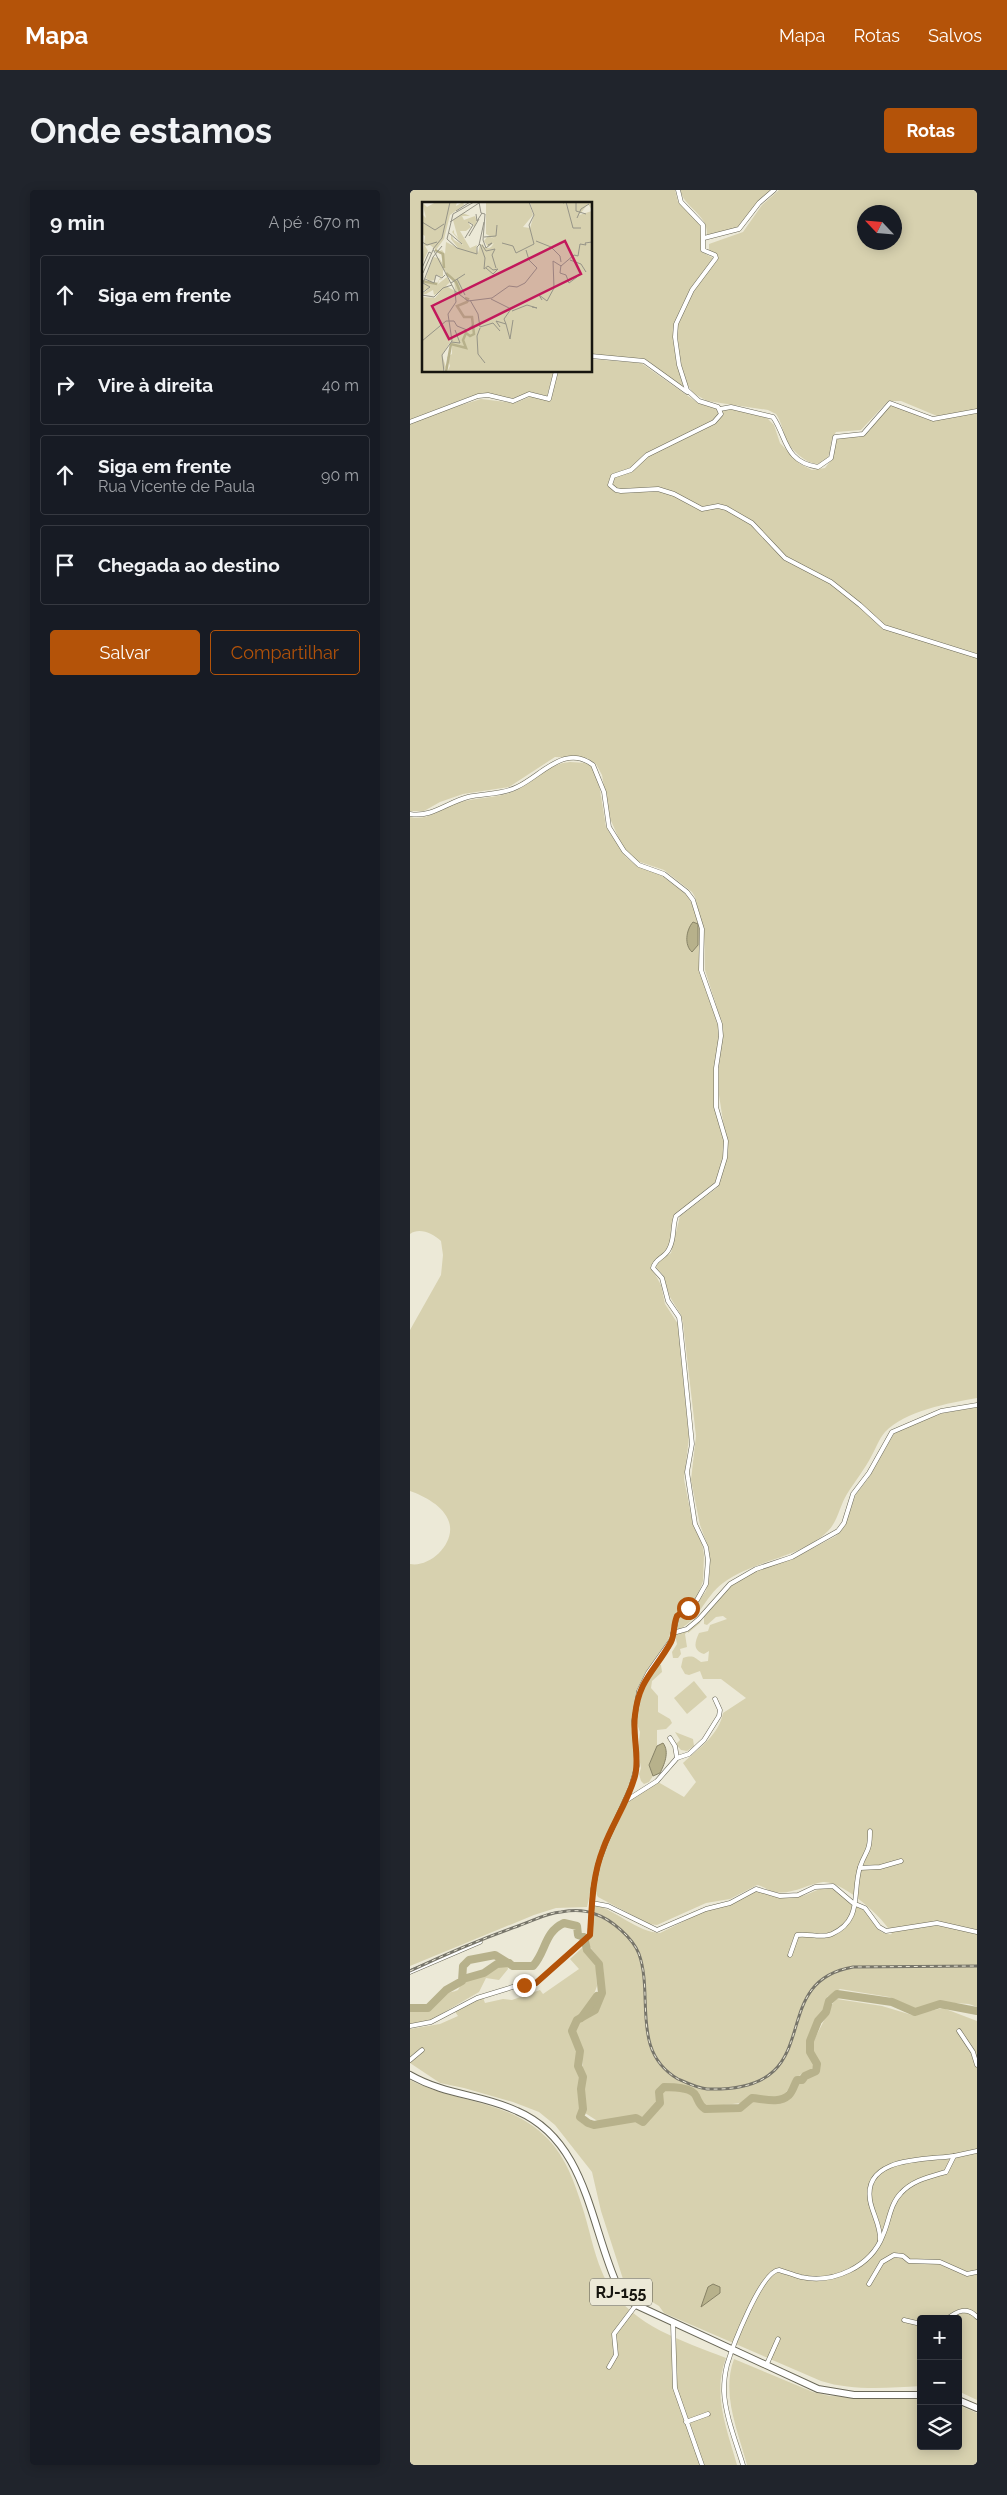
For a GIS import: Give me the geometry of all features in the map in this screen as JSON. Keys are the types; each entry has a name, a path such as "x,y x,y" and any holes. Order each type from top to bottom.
{"main road":[{"name":"RJ-155","path":"410,2074 434,2087 498,2103 518,2111 535,2121 552,2135 568,2154 579,2175 618,2286 636,2305 766,2366 831,2392 866,2395 917,2395"},
{"path":"962,2402 977,2408"}],"street":[{"path":"678,190 681,202 703,225 703,250 715,255 716,258 692,290 675,328 679,366 687,390 693,396"},
{"path":"704,238 740,229 759,203 774,190"},
{"path":"592,356 644,361 693,396 720,409 731,407 771,416 775,419 785,446 811,466 818,467 832,458 835,437 863,434 890,403 933,419 977,412"},
{"path":"410,422 478,396 488,395 513,401 529,394 549,399 556,372"},
{"path":"720,409 720,417 714,422 647,455 630,470 613,476 610,482 611,487 621,491 658,488 702,509 718,506 726,508 752,523 785,558 831,582 860,604 884,627 977,656"},
{"path":"410,814 428,815 439,808 469,796 509,790 527,782 555,761 570,759 585,761 593,765 604,792 609,828 624,851 639,865 664,874 687,892 693,900 702,929 701,970 721,1030 716,1068 716,1107 726,1140 726,1151 717,1184 676,1216 670,1248 654,1264 655,1271 663,1282 668,1301 679,1317 692,1444 687,1477 695,1524 705,1542 708,1560 705,1590 694,1604 677,1616 669,1645 648,1673 639,1691 634,1721 637,1766 632,1787 602,1852 592,1903 588,1938 532,1984 519,1985 477,1998 431,2022 410,2026"},
{"path":"673,1633 687,1629 699,1619 730,1584 756,1569 792,1556 838,1531 844,1523 853,1494 869,1473 892,1432 941,1411 977,1405"},
{"path":"624,1804 628,1798 657,1781 677,1758 693,1751 713,1728 720,1710 715,1699"},
{"path":"670,1738 675,1746 677,1758"},
{"path":"790,1955 797,1935 831,1935 845,1925 852,1915 856,1904 860,1868 870,1847 870,1831"},
{"path":"860,1868 880,1867 901,1861"},
{"path":"592,1903 608,1906 657,1930 706,1908 730,1903 756,1889 775,1896 794,1895 815,1887 829,1885 836,1887 856,1904 865,1908 879,1927 886,1931 937,1923 976,1931"},
{"path":"410,1972 480,1942"},
{"path":"959,2031 973,2052 977,2065"},
{"path":"410,2060 422,2050"},
{"path":"879,2245 880,2231 869,2198 870,2188 877,2175 884,2169 904,2161 954,2156 977,2151"},
{"path":"742,2465 724,2393 726,2371 748,2311 772,2271 779,2270 808,2278 835,2275 856,2269 879,2245 893,2206 902,2192 925,2177 946,2172 954,2156"},
{"path":"869,2284 879,2265 894,2255 903,2256 910,2261 940,2262 967,2274 977,2272"},
{"path":"609,2367 616,2355 614,2334 636,2305"},
{"path":"952,2315 956,2312 971,2311 977,2317"},
{"path":"904,2320 917,2323"},
{"path":"673,2324 673,2377 686,2422 702,2465"},
{"path":"766,2366 778,2339"},
{"path":"686,2422 708,2414"}],"shaded area":[{"path":"410,190 675,190 678,202 700,225 702,252 713,258 709,266 695,282 685,300 676,325 675,347 684,389 647,360 592,354 592,202 422,202 422,372 554,372 547,396 530,392 512,399 486,394 469,397 410,420"},
{"path":"680,190 772,190 759,200 738,228 707,235 704,222 686,202"},
{"path":"779,190 977,190 977,410 937,416 901,401 888,401 861,430 836,432 832,439 828,457 821,463 816,464 805,460 791,447 776,414 768,410 707,401 693,393 687,384 679,356 677,326 696,287 717,261 709,250 709,244 743,232 762,205"},
{"path":"592,359 641,363 698,403 717,409 728,408 767,418 774,425 780,443 800,464 812,470 825,468 832,459 836,438 862,436 870,430 888,406 893,406 929,420 977,413 977,1398 928,1409 894,1425 881,1438 847,1494 834,1523 828,1531 804,1548 749,1569 723,1583 690,1622 675,1631 678,1619 695,1606 706,1591 710,1569 709,1549 700,1525 691,1480 696,1436 683,1323 681,1315 670,1297 663,1275 656,1267 659,1261 671,1253 680,1216 718,1187 728,1154 719,1095 719,1065 723,1027 705,970 704,932 695,897 692,892 664,870 637,861 622,846 609,816 602,775 596,764 587,758 555,757 509,787 463,794 440,802 424,811 410,811 410,424 428,415 481,399 515,403 532,396 549,400 558,372 592,372"},
{"path":"570,762 586,763 593,768 599,784 606,827 626,857 638,867 657,872 687,895 701,929 701,976 719,1028 715,1108 724,1141 724,1156 715,1184 675,1215 669,1246 651,1267 661,1285 665,1304 678,1324 689,1437 684,1479 693,1525 702,1543 704,1555 703,1581 697,1597 674,1618 669,1638 638,1688 632,1722 634,1766 631,1782 598,1858 587,1907 556,1908 534,1915 410,1966 410,1564 426,1562 433,1558 445,1546 450,1530 446,1516 438,1506 410,1491 410,1330 441,1275 443,1255 441,1241 434,1236 422,1231 410,1234 410,817 422,818 453,804 509,793 524,786 555,766"},
{"path":"693,922 698,924 698,945 692,952 689,949 687,937"},
{"path":"977,1407 977,2007 969,2004 940,2002 917,2009 889,1997 840,1989 827,1997 824,2010 816,2019 808,2039 808,2051 814,2063 812,2070 801,2074 782,2097 769,2098 756,2095 741,2103 706,2107 701,2104 697,2092 692,2088 666,2084 658,2090 658,2102 643,2117 631,2116 599,2122 585,2113 582,2054 574,2027 577,2023 596,2012 604,1990 603,1964 587,1943 593,1933 593,1904 643,1929 660,1933 709,1909 727,1905 754,1891 789,1898 830,1887 859,1905 883,1933 892,1934 881,1919 862,1901 841,1887 831,1883 823,1882 781,1893 757,1885 730,1899 706,1903 657,1925 649,1924 598,1897 596,1890 597,1878 610,1835 629,1800 658,1782 684,1797 696,1782 683,1763 713,1735 723,1713 746,1698 721,1679 703,1679 700,1671 689,1675 685,1674 681,1667 683,1658 686,1657 693,1657 701,1662 708,1661 709,1651 704,1654 696,1648 699,1633 708,1631 710,1625 727,1619 723,1616 716,1617 707,1625 704,1624 704,1616 731,1585 757,1570 800,1555 836,1536 846,1522 856,1494 868,1479 895,1432 943,1413"},
{"path":"702,1618 700,1623 685,1634 687,1647 680,1649 681,1654 678,1658 673,1658 672,1652 677,1644 675,1634 687,1630"},
{"path":"657,1664 661,1665 662,1672 652,1681 651,1688 658,1696 658,1712 670,1719 672,1723 666,1729 657,1730 657,1746 649,1765 653,1776 649,1782 644,1784 639,1774 641,1768 638,1751 640,1732 636,1721 641,1689"},
{"path":"694,1681 707,1697 687,1714 674,1698"},
{"path":"675,1732 693,1739 694,1746 687,1751 681,1750 676,1744 680,1740"},
{"path":"663,1743 666,1750 665,1762 660,1773 653,1776 649,1765 657,1746"},
{"path":"583,1947 596,1964 597,1986 593,1997 570,2028 578,2050 576,2066 580,2077 578,2089 581,2104 577,2118 588,2126 596,2127 633,2120 644,2123 661,2104 662,2091 665,2088 692,2094 697,2104 705,2112 741,2109 752,2100 768,2103 783,2101 793,2093 798,2083 818,2073 819,2064 812,2044 833,2003 837,1999 882,2006 912,2015 943,2008 977,2021 977,2400 962,2393 962,2315 917,2315 917,2386 870,2388 845,2386 821,2381 664,2313 659,2306 632,2290 623,2279 601,2211 592,2172 555,2125 539,2112 513,2102 440,2083 410,2063 410,2029 440,2024 458,2016 454,2010 483,1998 485,2003 503,1999 512,2000 540,1990 543,1994 579,1969 570,1959"},
{"path":"502,1963 507,1965 508,1969 499,1980 486,1978 479,1992 429,2021 410,2025 410,2010 422,2010 430,2006 446,1994 458,1990 464,1979 482,1976 491,1967"},
{"path":"410,2080 428,2088 500,2109 517,2116 533,2126 554,2146 565,2162 572,2179 599,2264 611,2290 638,2317 654,2327 689,2344 726,2358 720,2385 722,2412 737,2465 410,2465"},
{"path":"713,2284 720,2287 720,2293 701,2307 708,2287"},
{"path":"734,2359 813,2392 830,2396 917,2399 917,2450 962,2450 962,2407 977,2413 977,2465 747,2465 732,2412 729,2386 730,2372"}],"waterway":[{"path":"410,2008 428,2008 446,1990 462,1981 463,1966 469,1960 495,1955 513,1966 533,1966 541,1955 549,1937 557,1927 564,1923 577,1926 578,1935 584,1937 587,1950 599,1964 602,1993 595,2010 577,2020 572,2031 580,2051 578,2066 583,2077 581,2089 583,2109 580,2117 594,2125 636,2118 643,2122 660,2103 659,2092 664,2087 682,2088 694,2093 700,2105 705,2109 740,2108 752,2098 771,2100 785,2098 797,2080 802,2080 805,2076 816,2071 817,2064 810,2052 810,2041 818,2021 826,2012 829,2001 837,1994 892,2002 915,2012 940,2004 977,2011"},
{"path":"463,1979 484,1973 497,1964 509,1963"},
{"path":"581,2018 597,1996"}],"railway":[{"path":"410,1971 477,1941 550,1914 574,1911 601,1916 621,1930 632,1942 639,1954 645,1987 646,2022 654,2054 663,2067 678,2079 707,2089 746,2086 770,2074 785,2056 809,1993 826,1977 853,1967 977,1966"}],"route":[{"path":"524,1985 536,1983 590,1935 593,1890 598,1864 606,1842 632,1787 637,1766 634,1721 639,1691 648,1673 672,1639 677,1616 688,1608"}]}
